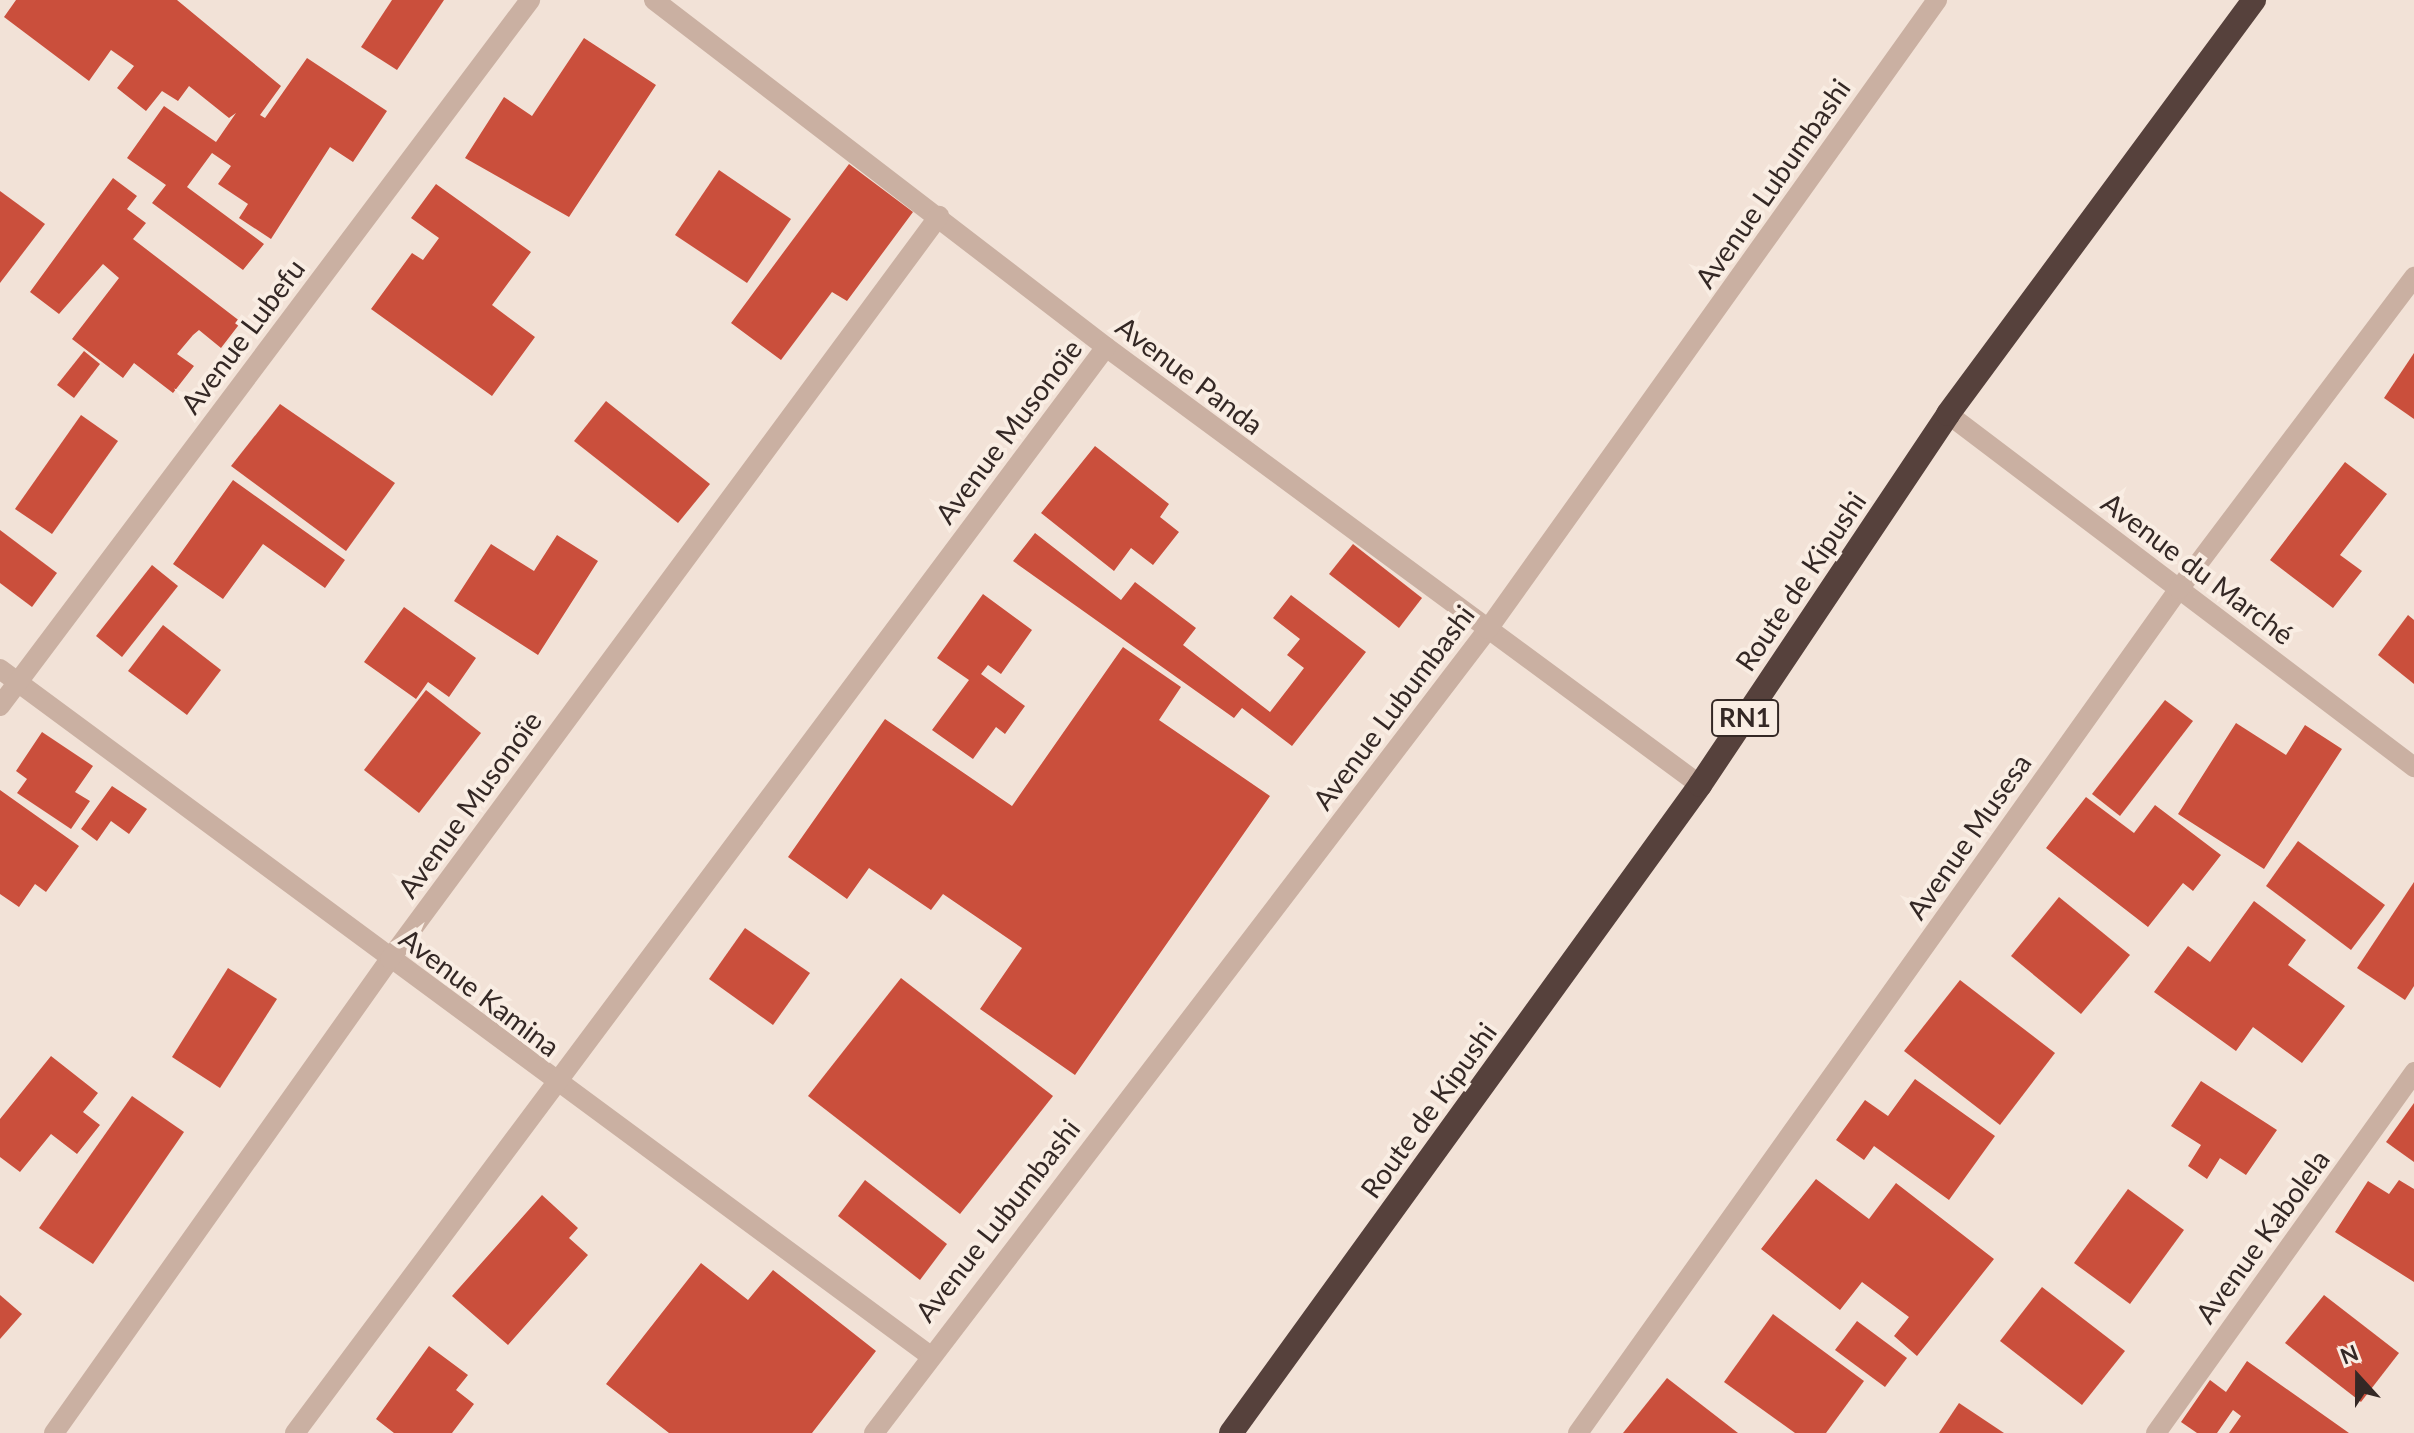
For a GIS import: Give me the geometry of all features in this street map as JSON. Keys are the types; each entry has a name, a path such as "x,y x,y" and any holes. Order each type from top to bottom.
{"highway":[{"name":"Route de Kipushi","path":"1231,1433 1700,785 1948,414 2254,0"}],"street":[{"name":"Avenue Lubefu","path":"0,706 530,0"},
{"name":"Avenue Panda","path":"654,0 1106,347 1700,785"},
{"name":"Avenue Lubumbashi","path":"874,1433 929,1355 1488,629 1937,0"},
{"name":"Avenue Musonoïe","path":"54,1433 390,959 939,216"},
{"name":"Avenue Musesa","path":"1578,1433 2179,589 2414,277"},
{"name":"Avenue Musonoïe","path":"295,1433 1106,347"},
{"name":"Avenue du Marché","path":"1948,414 2414,767"},
{"name":"Avenue Kamina","path":"0,669 556,1084 929,1355"},
{"name":"Avenue Kabolela","path":"2156,1433 2414,1072"}],"building":[{"path":"16,0 177,0 281,86 260,115 265,118 307,58 387,111 353,162 330,147 271,239 239,218 248,204 218,184 231,166 212,153 187,187 264,244 243,270 152,203 166,185 127,158 164,106 216,142 236,113 229,118 189,86 178,101 162,91 146,111 117,88 134,66 111,50 89,81 4,17"},
{"path":"392,0 444,0 397,70 361,47"},
{"path":"584,38 656,85 569,217 465,158 504,97 532,116"},
{"path":"849,164 913,212 847,301 832,292 781,360 731,323"},
{"path":"719,170 791,219 747,283 675,235"},
{"path":"113,178 137,196 127,209 146,223 133,239 241,322 221,348 199,330 193,335 177,354 194,366 173,393 134,363 123,378 72,339 119,278 103,264 59,314 30,292"},
{"path":"436,184 531,252 492,305 535,337 492,396 371,309 412,253 423,260 439,238 411,218"},
{"path":"0,191 45,224 0,283"},
{"path":"84,351 100,364 74,398 57,385"},
{"path":"2414,353 2414,419 2384,398"},
{"path":"606,401 710,484 678,523 574,441"},
{"path":"280,404 395,483 346,551 231,466"},
{"path":"81,415 118,441 52,534 15,509"},
{"path":"1095,446 1169,504 1160,517 1179,532 1153,565 1131,548 1114,571 1041,513"},
{"path":"2345,462 2387,494 2340,555 2362,571 2333,608 2270,560"},
{"path":"233,480 345,560 325,588 263,544 223,599 173,564"},
{"path":"0,530 57,573 32,607 0,583"},
{"path":"1035,533 1121,600 1135,582 1196,628 1183,645 1270,712 1304,668 1287,655 1300,639 1273,618 1291,595 1366,652 1292,746 1242,708 1234,718 1013,561"},
{"path":"557,535 598,561 538,655 454,601 491,544 534,571"},
{"path":"1353,544 1422,598 1399,628 1329,574"},
{"path":"152,565 178,586 122,657 96,636"},
{"path":"983,594 1032,630 1001,674 988,665 981,674 1025,706 1005,734 996,727 973,759 932,730 969,680 937,658"},
{"path":"404,607 476,658 449,697 428,682 416,699 364,662"},
{"path":"2408,615 2414,620 2414,684 2378,655"},
{"path":"163,625 221,670 187,715 128,671"},
{"path":"1123,647 1181,687 1159,720 1270,796 1075,1075 980,1009 1022,948 943,894 931,910 869,868 847,899 788,857 885,719 1012,806"},
{"path":"426,690 481,733 419,813 364,770"},
{"path":"2165,700 2193,721 2120,816 2092,794"},
{"path":"2236,723 2286,755 2305,725 2342,749 2264,869 2178,814"},
{"path":"42,732 93,766 75,792 90,801 71,829 17,793 27,779 16,771"},
{"path":"112,786 147,809 129,834 111,821 97,841 81,829"},
{"path":"0,790 79,846 46,892 35,884 19,907 0,894"},
{"path":"2086,797 2134,833 2155,805 2221,855 2193,891 2183,883 2148,927 2046,848"},
{"path":"2298,841 2385,905 2351,950 2266,886"},
{"path":"2414,882 2414,986 2405,1000 2357,968"},
{"path":"2059,897 2130,955 2081,1014 2011,956"},
{"path":"2254,901 2306,940 2288,965 2345,1006 2302,1063 2253,1027 2236,1051 2154,992 2188,946 2210,962"},
{"path":"745,928 810,973 773,1025 709,979"},
{"path":"228,968 277,999 220,1088 172,1057"},
{"path":"901,978 1053,1096 960,1214 808,1096"},
{"path":"1960,980 2055,1053 2000,1125 1904,1051"},
{"path":"51,1056 98,1093 83,1112 100,1125 77,1154 51,1134 20,1172 0,1157 0,1119"},
{"path":"1915,1079 1995,1136 1949,1200 1874,1146 1864,1160 1836,1140 1865,1100 1888,1116"},
{"path":"2201,1081 2277,1130 2246,1175 2220,1158 2207,1179 2188,1166 2201,1145 2171,1126"},
{"path":"132,1096 184,1132 93,1264 39,1228"},
{"path":"2414,1103 2414,1162 2386,1142"},
{"path":"1816,1179 1869,1219 1896,1183 1994,1259 1917,1356 1894,1336 1909,1317 1862,1282 1840,1310 1761,1249"},
{"path":"865,1180 947,1244 920,1280 838,1216"},
{"path":"2399,1180 2414,1189 2414,1282 2335,1232 2368,1181 2389,1194"},
{"path":"2128,1189 2184,1230 2130,1304 2074,1263"},
{"path":"542,1195 578,1228 569,1238 588,1255 508,1345 452,1296"},
{"path":"701,1263 748,1300 773,1270 876,1351 812,1433 669,1433 606,1384"},
{"path":"2042,1287 2125,1351 2082,1405 2000,1341"},
{"path":"0,1295 22,1314 0,1339"},
{"path":"2324,1295 2399,1353 2361,1402 2285,1343"},
{"path":"1773,1314 1864,1381 1826,1433 1795,1433 1724,1382"},
{"path":"1857,1321 1907,1358 1885,1387 1835,1350"},
{"path":"429,1346 468,1375 456,1390 474,1404 452,1433 394,1433 376,1419"},
{"path":"2247,1361 2349,1433 2229,1433 2241,1416 2233,1410 2217,1433 2197,1433 2181,1422 2210,1380 2226,1392"},
{"path":"1667,1378 1738,1433 1623,1433"},
{"path":"1959,1403 2004,1433 1939,1433"}]}
